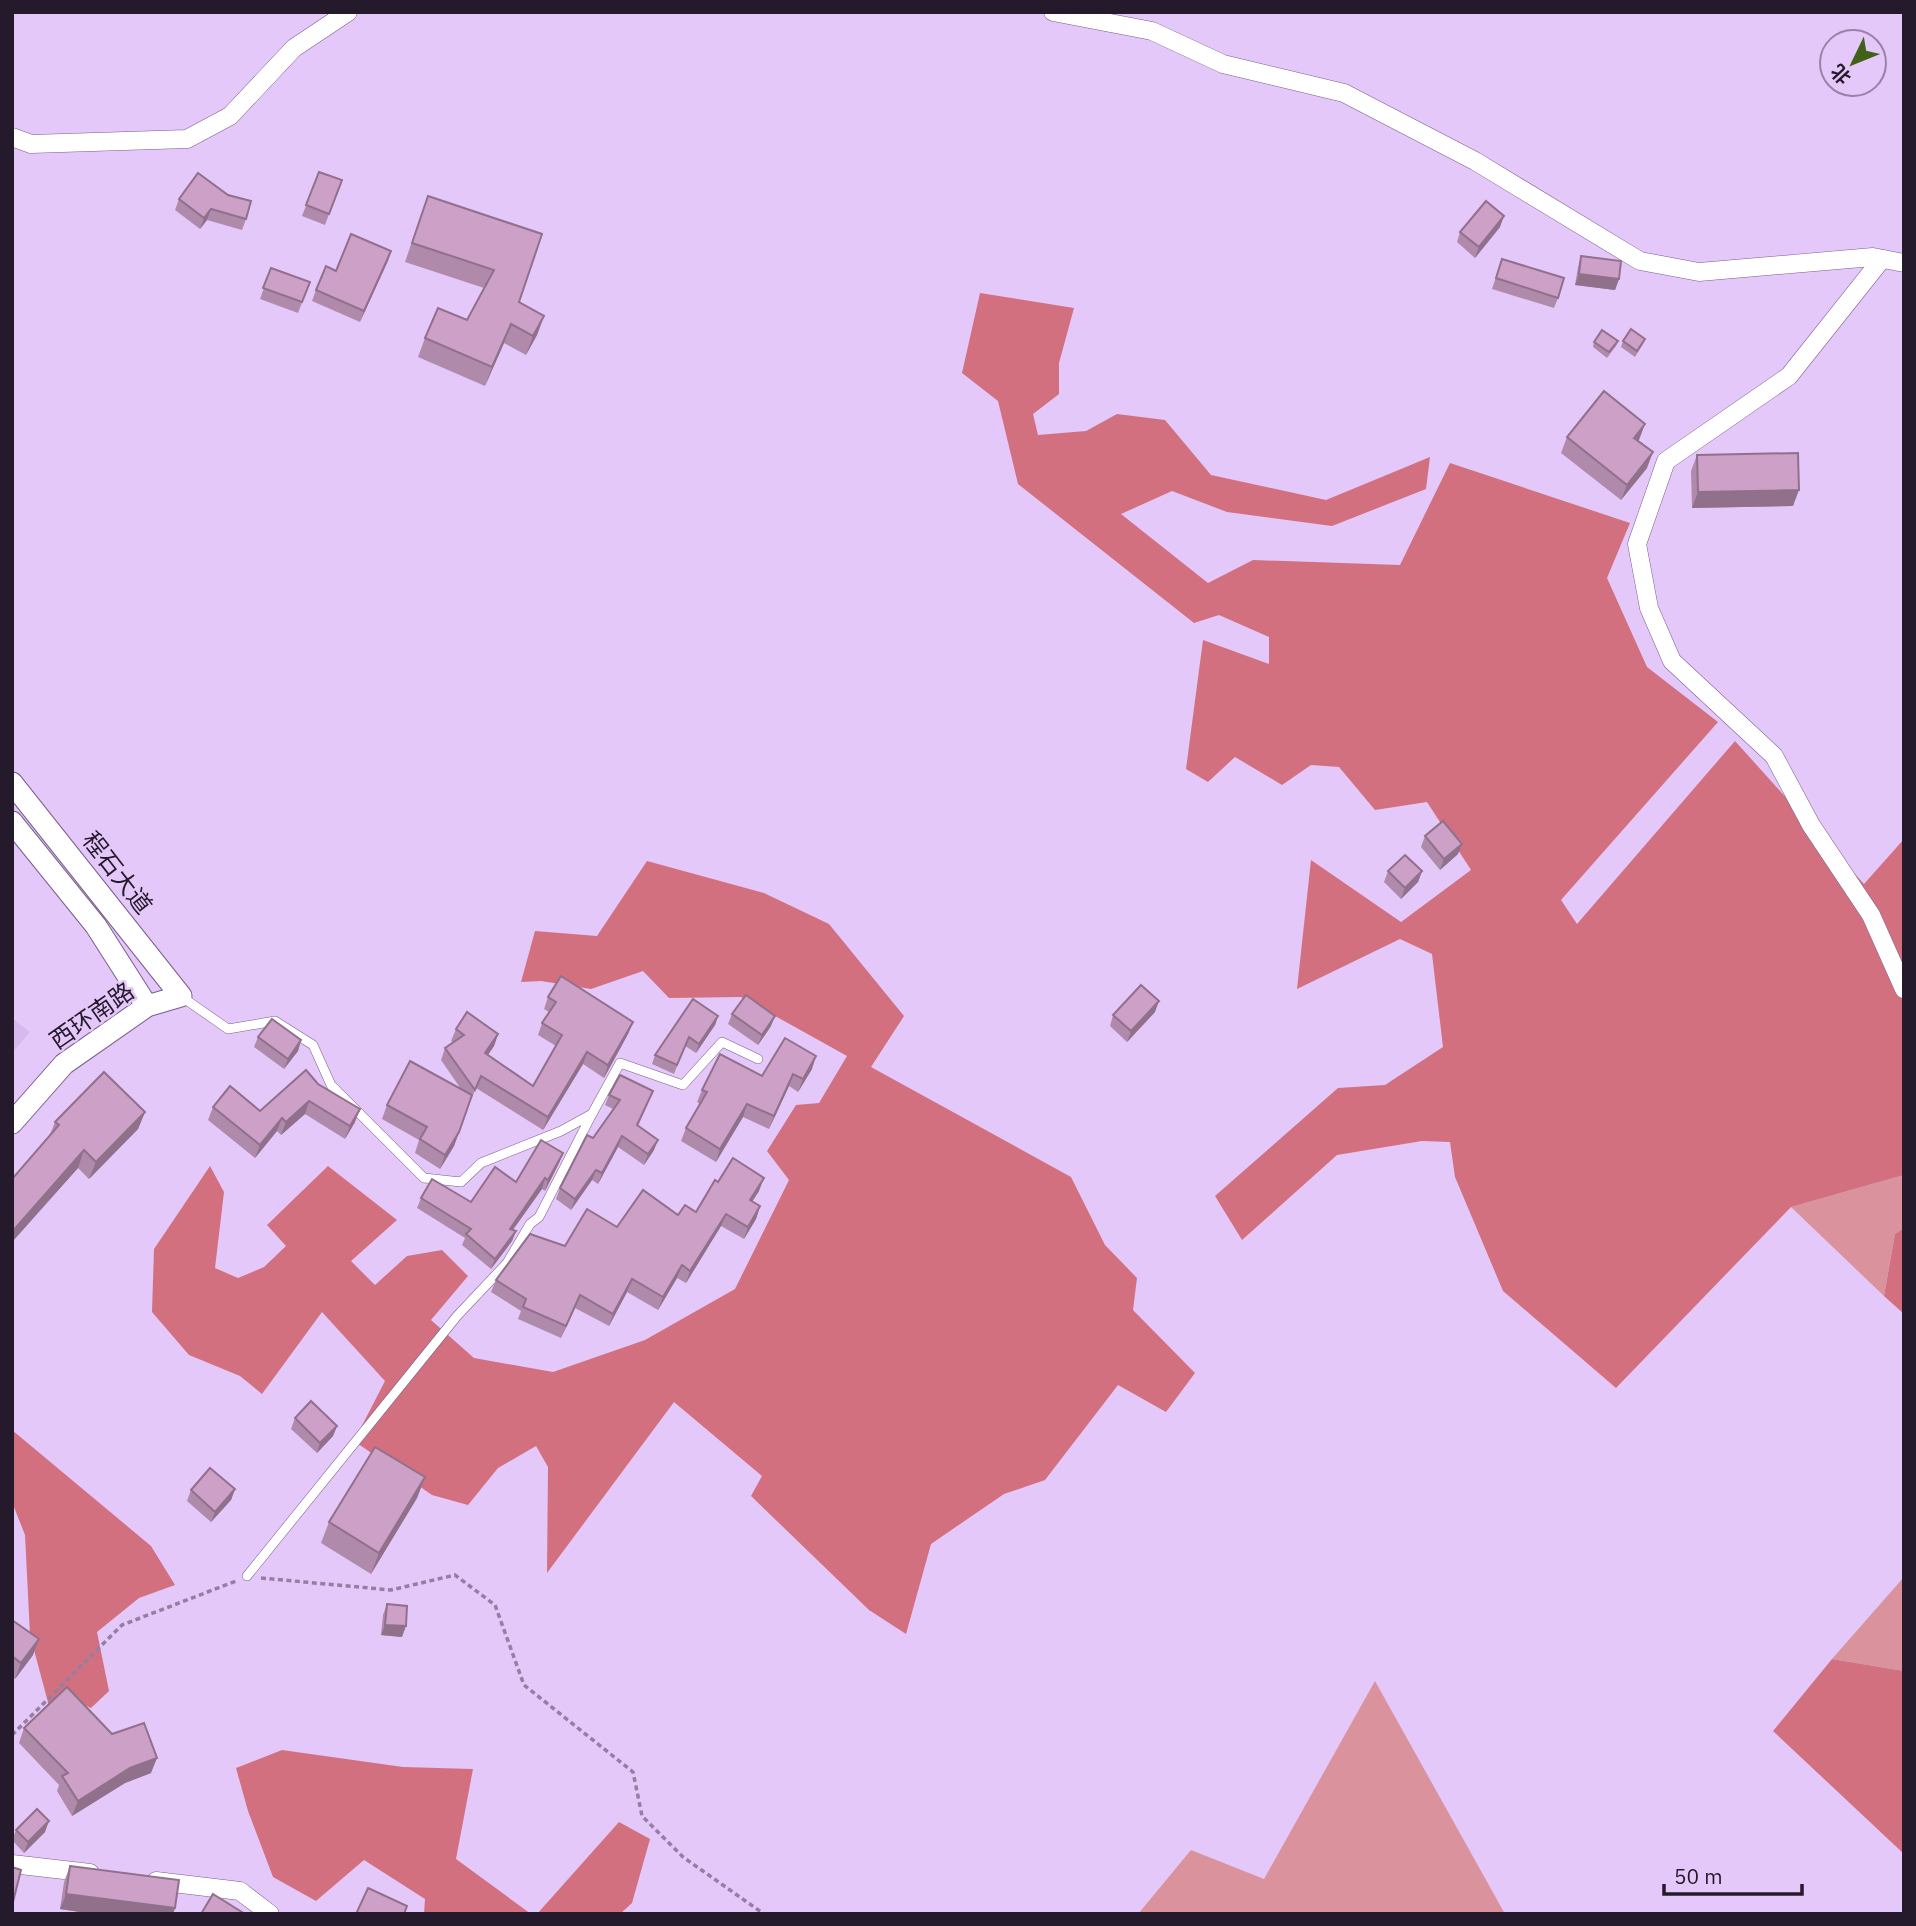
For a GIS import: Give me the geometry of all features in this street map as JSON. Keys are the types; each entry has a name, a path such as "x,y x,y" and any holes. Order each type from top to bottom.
{"street":[{"path":"12,137 31,144 187,139 230,116 294,48 348,12"},
{"path":"1053,12 1152,31 1223,64 1344,93 1475,160 1640,261 1699,272 1882,259 1904,263"},
{"path":"1882,259 1789,376 1666,461 1637,544 1649,608 1672,661 1774,756 1811,825 1871,915 1904,989"},
{"name":"程石大道","path":"12,783 181,996"},
{"name":"程石大道","path":"12,822 96,926 147,1006"},
{"name":"西环南路","path":"12,1123 64,1064 147,1006 181,996"},
{"path":"12,1864 106,1875"},
{"path":"133,1878 240,1891 270,1914"}],"lane":[{"path":"181,996 228,1029 275,1021 313,1045 331,1085 424,1178 461,1182 481,1163 561,1131 592,1114"},
{"path":"247,1576 457,1316 507,1263 530,1224 539,1217 620,1063 683,1085 722,1042 758,1059"}],"path":[{"path":"12,1735 122,1625 247,1576 391,1590 455,1574 495,1605 524,1685 634,1772 642,1816 683,1857 764,1914"}],"shaded area":[{"path":"980,293 1074,308 1059,363 1059,394 1033,414 1038,435 1086,431 1117,414 1165,420 1211,475 1326,500 1430,457 1426,489 1332,526 1227,512 1172,491 1121,514 1208,583 1253,560 1400,565 1450,463 1630,523 1607,578 1647,667 1718,722 1561,900 1577,924 1735,741 1864,884 1904,839 1904,1175 1791,1207 1616,1388 1503,1291 1455,1177 1450,1142 1422,1141 1337,1155 1242,1240 1215,1196 1338,1088 1385,1085 1443,1047 1432,954 1400,939 1297,989 1311,860 1401,922 1471,870 1427,802 1375,810 1339,767 1311,765 1282,785 1235,757 1208,782 1186,769 1203,640 1269,664 1269,637 1219,615 1194,623 1018,484 998,401 962,373"},
{"path":"647,861 764,893 829,924 904,1016 871,1067 1071,1177 1105,1245 1137,1278 1133,1310 1195,1373 1166,1412 1118,1385 1045,1480 1004,1494 931,1544 906,1634 869,1610 751,1496 762,1476 674,1402 547,1573 548,1467 536,1446 498,1468 468,1505 432,1495 354,1441 385,1381 322,1312 262,1394 240,1376 189,1355 152,1312 154,1249 210,1166 224,1192 215,1268 238,1278 264,1267 286,1246 267,1225 328,1166 397,1220 351,1261 375,1285 407,1256 442,1250 468,1276 431,1320 474,1358 553,1372 645,1340 735,1289 789,1180 767,1151 796,1105 819,1103 847,1056 741,997 669,998 643,971 591,989 541,981 521,982 535,931 597,936"},
{"path":"12,1018 30,1032 12,1053"},
{"path":"1904,1175 1904,1228 1895,1234 1884,1296 1791,1207"},
{"path":"1904,1228 1904,1314 1884,1296 1895,1234"},
{"path":"12,1430 151,1546 175,1585 139,1598 97,1632 109,1691 91,1708 61,1695 49,1706 30,1635 25,1535 12,1502"},
{"path":"1904,1577 1904,1671 1832,1659"},
{"path":"1832,1659 1904,1671 1904,1854 1773,1731"},
{"path":"1375,1681 1505,1914 1138,1914 1191,1850 1264,1879"},
{"path":"282,1750 403,1767 473,1769 456,1859 531,1914 424,1914 425,1899 364,1860 316,1901 273,1877 248,1811 236,1768"},
{"path":"619,1822 650,1839 632,1903 620,1914 537,1914"}],"building":[{"path":"319,172 342,180 329,214 306,205"},
{"path":"198,173 228,195 251,201 246,219 211,209 204,218 179,199"},
{"path":"428,196 542,234 519,302 544,316 533,336 511,324 492,367 425,338 438,308 467,320 494,270 412,243"},
{"path":"1486,201 1504,216 1479,247 1460,232"},
{"path":"351,234 391,251 364,311 316,290 326,266 336,271"},
{"path":"1581,256 1621,261 1619,279 1579,274"},
{"path":"1502,259 1564,278 1558,298 1496,278"},
{"path":"271,268 310,282 302,302 263,288"},
{"path":"1631,329 1645,339 1637,351 1623,341"},
{"path":"1602,330 1618,341 1609,352 1594,342"},
{"path":"1604,391 1645,424 1634,438 1653,452 1627,485 1567,437"},
{"path":"1798,453 1799,490 1698,492 1697,455"},
{"path":"1443,821 1462,844 1444,859 1425,836"},
{"path":"1405,855 1422,871 1405,888 1388,871"},
{"path":"561,976 633,1022 608,1065 587,1052 548,1117 481,1076 475,1090 445,1048 464,1035 456,1029 467,1012 498,1034 485,1053 533,1086 562,1035 542,1023 556,1002 548,997"},
{"path":"1141,985 1159,1001 1131,1031 1113,1015"},
{"path":"746,995 775,1016 762,1035 732,1014"},
{"path":"693,999 718,1016 699,1044 689,1037 677,1065 655,1055"},
{"path":"272,1019 301,1040 288,1059 258,1037"},
{"path":"785,1038 816,1056 803,1079 793,1074 774,1116 747,1104 720,1149 686,1128 707,1092 702,1090 720,1054 762,1076"},
{"path":"410,1061 472,1095 459,1132 445,1155 420,1139 427,1127 387,1105"},
{"path":"306,1070 318,1084 360,1109 350,1126 309,1101 286,1122 282,1118 260,1145 213,1107 230,1086 260,1111"},
{"path":"104,1072 145,1112 96,1162 84,1150 12,1232 12,1179 59,1125 55,1122"},
{"path":"620,1075 653,1091 637,1125 658,1140 648,1154 622,1136 602,1173 596,1170 575,1199 560,1188 587,1135 593,1138 620,1100 609,1095"},
{"path":"541,1140 563,1153 548,1180 545,1178 510,1229 516,1231 495,1259 466,1234 471,1229 421,1198 432,1179 471,1202 495,1167 516,1182"},
{"path":"733,1158 764,1178 750,1200 760,1206 748,1227 726,1214 690,1271 682,1265 663,1297 632,1279 613,1314 580,1295 566,1326 523,1307 526,1299 496,1280 530,1234 565,1246 587,1209 617,1227 643,1190 678,1215 685,1205 696,1212 715,1180 718,1182"},
{"path":"311,1401 337,1426 320,1443 295,1418"},
{"path":"375,1447 425,1477 379,1553 329,1522"},
{"path":"210,1468 235,1489 215,1512 191,1490"},
{"path":"387,1604 407,1606 406,1626 385,1625"},
{"path":"12,1620 39,1639 21,1663 12,1656"},
{"path":"67,1687 112,1734 144,1723 157,1758 130,1768 78,1801 62,1776 68,1773 24,1728"},
{"path":"37,1809 49,1821 28,1842 16,1830"},
{"path":"70,1866 179,1880 175,1908 66,1894"},
{"path":"12,1867 21,1870 13,1902 12,1902"},
{"path":"368,1888 407,1906 404,1914 356,1914"},
{"path":"213,1894 245,1914 201,1914"}]}
